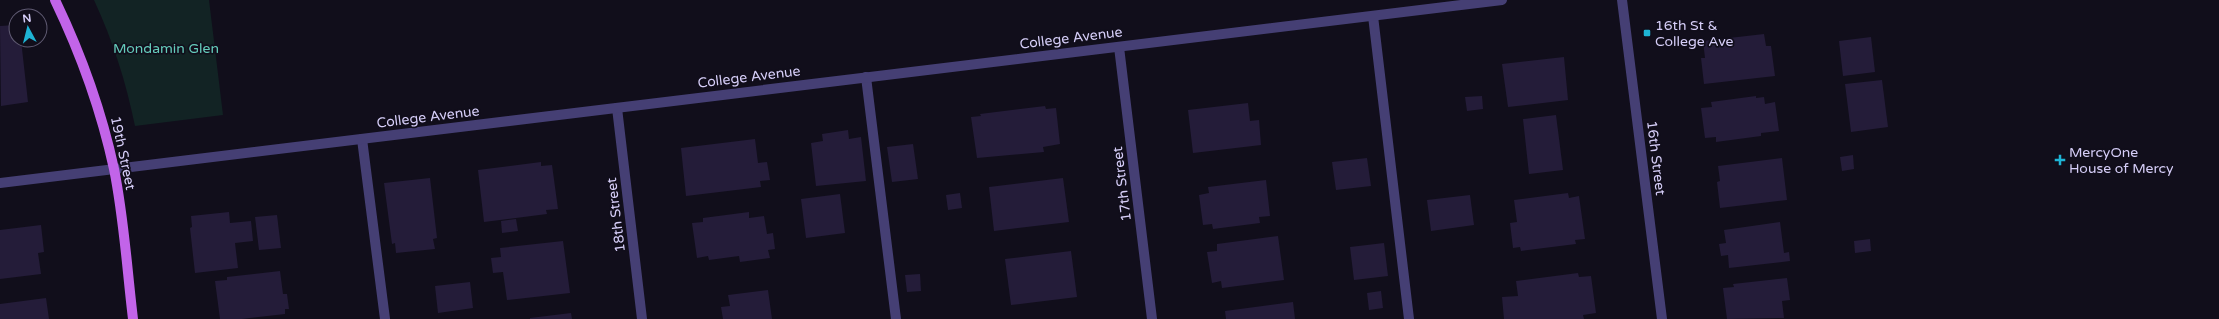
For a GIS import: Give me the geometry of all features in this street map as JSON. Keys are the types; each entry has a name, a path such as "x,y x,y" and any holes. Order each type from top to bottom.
{"main road":[{"name":"19th Street","path":"55,0 77,46 97,103 114,169 133,319"}],"street":[{"name":"College Avenue","path":"0,183 1502,0"},
{"name":"16th Street","path":"1622,0 1662,319"},
{"path":"1372,16 1409,319"},
{"name":"17th Street","path":"1119,46 1152,319"},
{"path":"866,77 896,319"},
{"name":"18th Street","path":"617,108 642,319"},
{"path":"362,139 385,319"}],"green space":[{"name":"Mondamin Glen","path":"94,0 209,0 223,115 135,126 118,62"}],"building":[{"path":"0,26 8,26 8,48 22,48 28,102 1,106"},
{"path":"1764,34 1766,46 1771,46 1775,76 1704,84 1701,58 1705,58 1703,41"},
{"path":"1871,37 1875,72 1843,76 1839,41"},
{"path":"1564,57 1568,100 1508,107 1502,64"},
{"path":"1882,80 1888,127 1851,132 1845,84"},
{"path":"1482,96 1483,109 1467,111 1465,97"},
{"path":"1756,96 1756,98 1764,97 1765,104 1775,102 1779,131 1761,133 1761,136 1716,142 1716,137 1705,138 1701,108 1712,107 1711,102"},
{"path":"1248,103 1250,121 1259,120 1261,145 1193,153 1188,110"},
{"path":"1045,106 1046,109 1056,108 1060,144 1043,147 1044,152 977,158 971,117 981,116 980,114"},
{"path":"1556,115 1563,170 1529,174 1523,119"},
{"path":"848,130 849,139 861,137 866,181 816,186 811,143 823,141 822,134"},
{"path":"755,139 758,163 767,162 770,180 760,181 761,187 686,196 681,148"},
{"path":"913,144 918,179 892,182 887,147"},
{"path":"1853,155 1854,169 1842,171 1840,157"},
{"path":"1367,158 1371,186 1336,190 1332,162"},
{"path":"1782,158 1787,200 1720,208 1717,182 1720,181 1718,166"},
{"path":"541,162 541,166 552,165 558,209 546,210 547,214 484,222 478,170"},
{"path":"430,178 437,238 433,239 435,249 396,253 395,243 392,244 384,183"},
{"path":"1063,178 1069,222 994,231 989,187"},
{"path":"1266,180 1270,216 1259,217 1260,223 1213,229 1212,224 1203,225 1199,195 1209,193 1208,187"},
{"path":"960,193 962,208 948,210 946,195"},
{"path":"1568,193 1569,198 1579,196 1585,239 1575,240 1576,244 1521,251 1520,247 1513,248 1510,223 1517,222 1514,200"},
{"path":"840,194 845,233 806,238 801,199"},
{"path":"1470,195 1474,225 1431,231 1427,200"},
{"path":"229,212 230,223 251,221 253,241 235,243 238,268 195,273 190,228 192,227 191,216"},
{"path":"749,212 749,218 764,216 767,234 773,233 775,249 768,250 770,258 740,262 739,256 709,260 708,256 697,258 692,223 703,222 703,218"},
{"path":"277,215 281,248 259,250 255,217"},
{"path":"516,219 518,231 502,233 501,221"},
{"path":"1780,222 1784,253 1789,252 1790,261 1729,268 1728,255 1721,256 1719,244 1726,243 1724,230"},
{"path":"41,225 44,252 38,253 41,274 0,279 0,230"},
{"path":"1278,236 1284,280 1222,288 1221,281 1212,283 1207,252 1217,251 1217,244"},
{"path":"1870,239 1871,251 1855,253 1854,241"},
{"path":"563,241 570,293 507,300 503,272 493,273 491,258 501,257 500,248"},
{"path":"1384,243 1388,276 1354,280 1350,247"},
{"path":"1071,251 1077,297 1011,305 1005,259"},
{"path":"280,271 283,294 287,294 289,309 285,309 285,314 242,319 220,319 215,281 227,280 227,277"},
{"path":"1578,273 1579,277 1591,276 1596,313 1583,315 1584,319 1504,319 1502,297 1518,296 1516,281"},
{"path":"920,274 921,291 907,292 905,275"},
{"path":"1787,278 1790,300 1782,301 1784,318 1727,319 1723,288 1734,287 1733,284"},
{"path":"470,282 473,308 438,313 435,286"},
{"path":"768,290 772,319 723,319 721,307 730,306 728,295"},
{"path":"1381,291 1383,308 1369,310 1367,293"},
{"path":"46,298 49,319 0,319 0,304"},
{"path":"1293,302 1295,319 1226,319 1225,311"},
{"path":"571,313 572,319 530,319 530,318"}],"place":[{"name":"16th St & College Ave","path":"1647,33"},
{"name":"MercyOne House of Mercy","path":"2060,160"}]}
